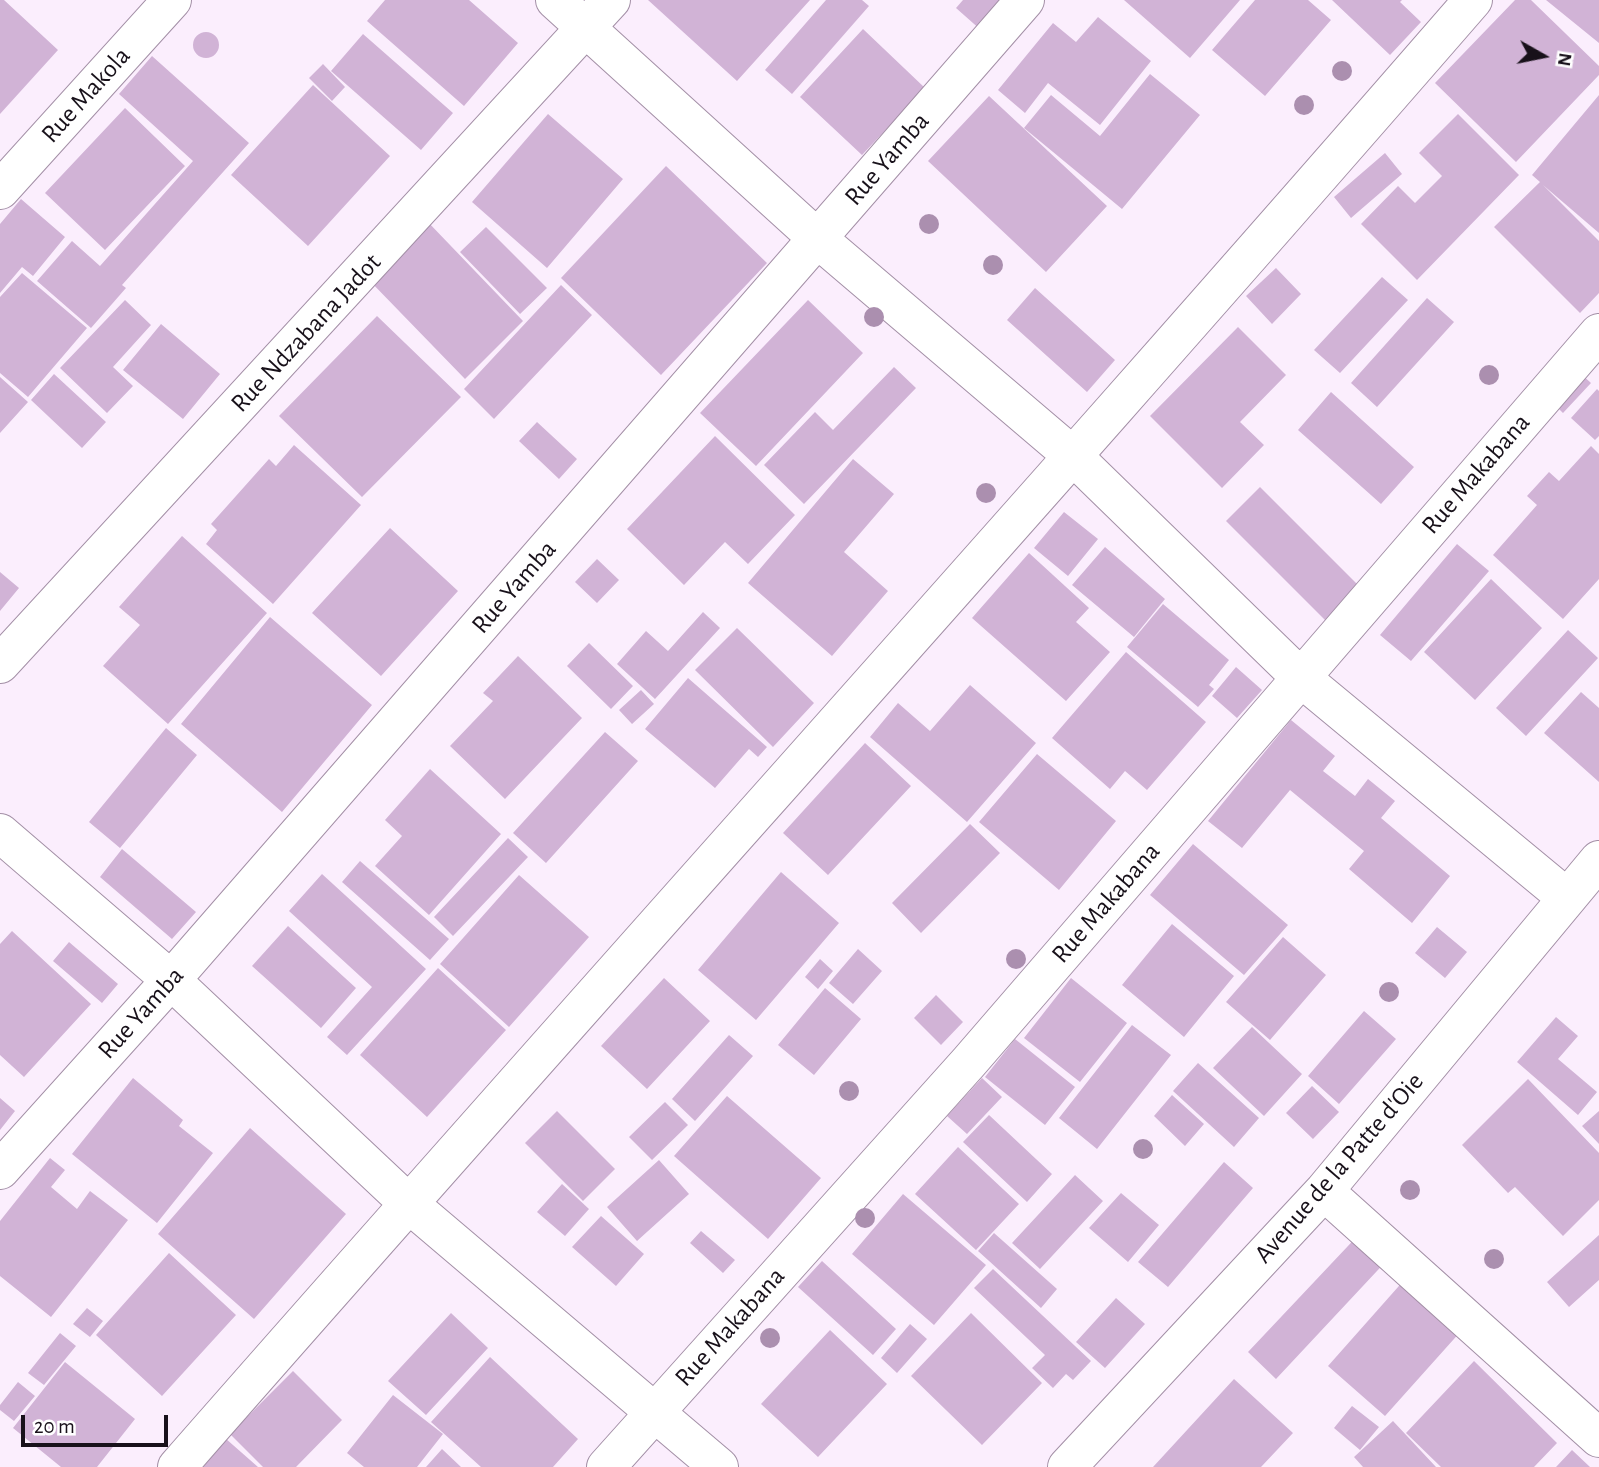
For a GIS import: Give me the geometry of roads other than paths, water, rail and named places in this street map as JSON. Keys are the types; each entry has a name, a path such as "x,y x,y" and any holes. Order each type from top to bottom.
{"street":[{"name":"Rue Makola","path":"0,190 172,0"},
{"path":"555,0 818,239 1073,457 1300,677 1567,898"},
{"name":"Rue Ndzabana Jadot","path":"0,664 611,0"},
{"name":"Rue Yamba","path":"0,1170 171,980 1025,0"},
{"path":"177,1467 408,1203 1073,457 1474,0"},
{"name":"Rue Makabana","path":"606,1467 969,1062 1599,333"},
{"path":"0,833 171,980 408,1203 719,1467"},
{"name":"Avenue de la Patte d'Oie","path":"1067,1467 1324,1191 1599,860"},
{"path":"1324,1191 1599,1438"}]}
